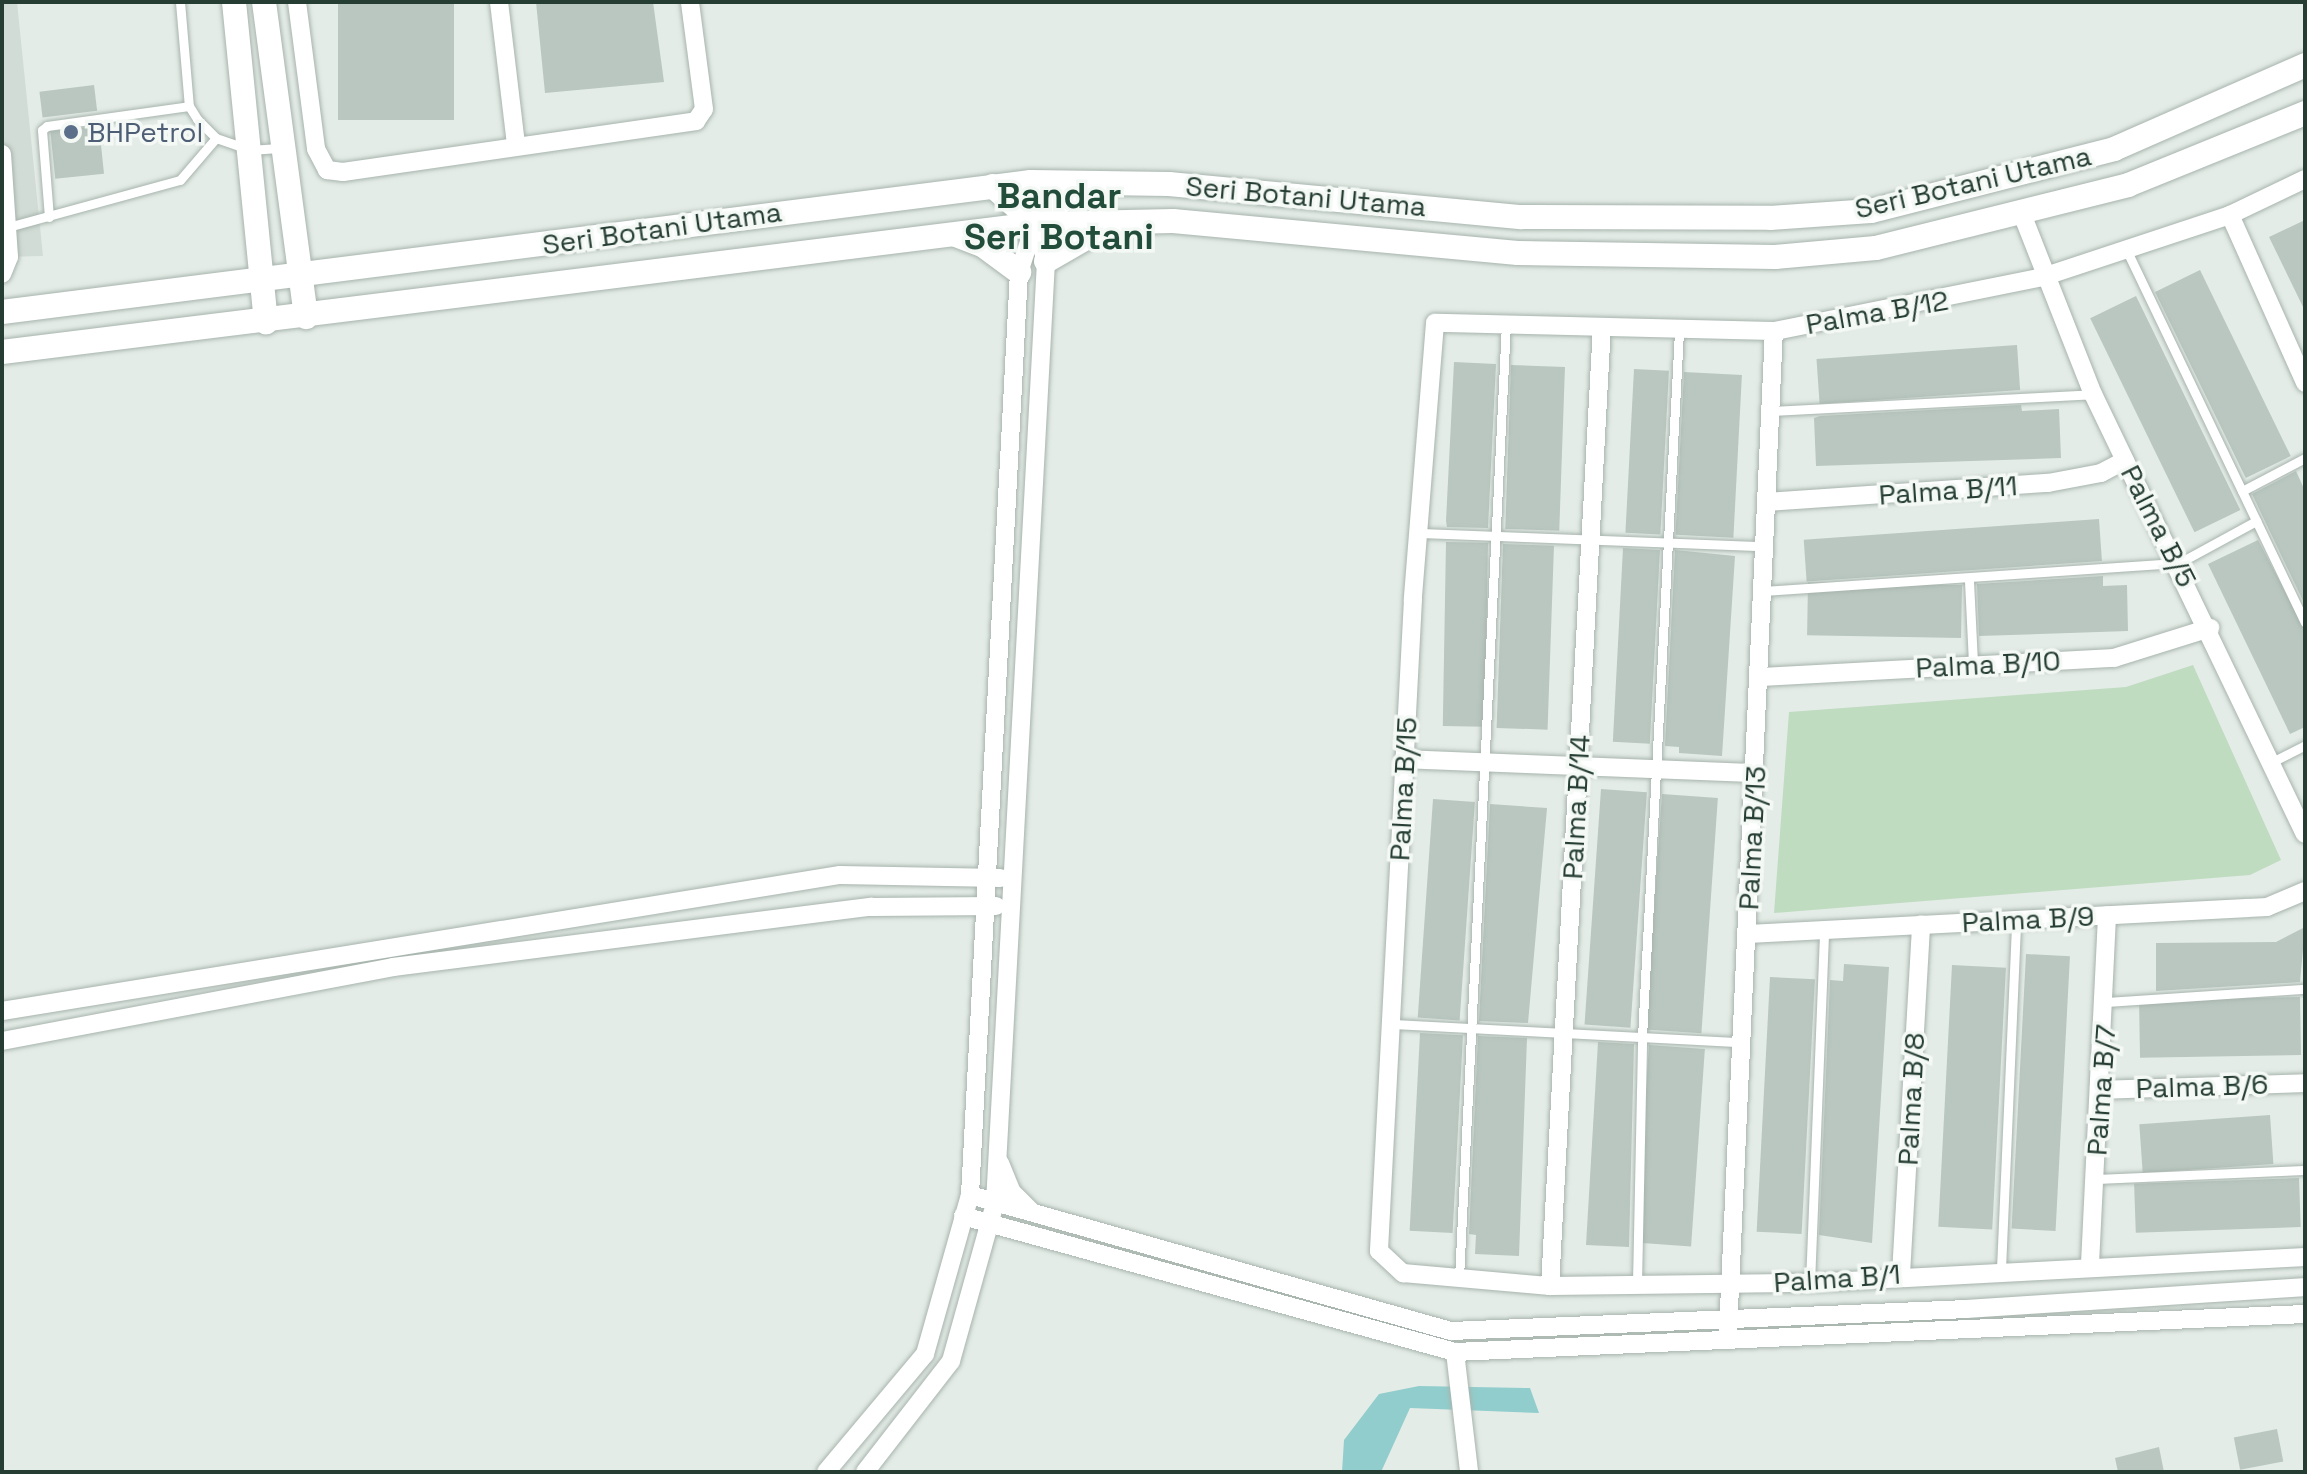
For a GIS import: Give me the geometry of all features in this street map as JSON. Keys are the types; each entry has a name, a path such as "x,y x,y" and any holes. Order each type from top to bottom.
{"main road":[{"path":"234,2 266,322"},
{"path":"264,2 306,317"},
{"name":"Seri Botani Utama","path":"2,312 993,186 1136,184 1521,217 1754,218 1871,211 2114,149 2305,65"},
{"name":"Seri Botani Utama","path":"2,352 266,322 1035,224 1173,221 1518,253 1775,257 1876,248 2022,214 2128,185 2305,113"},
{"path":"993,186 1035,224 1061,201 1136,184"},
{"path":"1046,261 1119,222"},
{"path":"954,234 984,246 1019,272"}],"street":[{"path":"297,2 316,149 327,170 343,172 703,117 690,2"},
{"path":"499,2 516,144"},
{"path":"2,154 9,257 2,274"},
{"name":"Palma B/12","path":"1431,327 1506,323 1679,332 1774,331 2043,277 2230,215 2305,179"},
{"name":"Palma B/5","path":"2022,214 2043,277 2093,394 2179,563 2305,834"},
{"path":"2230,215 2305,383"},
{"path":"865,1472 951,1361 983,1256 995,1203 1046,261 1035,224"},
{"path":"826,1472 925,1354 970,1195 1019,272 1035,224"},
{"name":"Palma B/15","path":"1379,1251 1393,1024 1404,759 1431,327"},
{"name":"Palma B/14","path":"1550,1286 1602,327"},
{"name":"Palma B/13","path":"1727,1344 1761,677 1774,331"},
{"name":"Palma B/11","path":"1766,502 2048,483 2101,473 2125,460"},
{"name":"Palma B/10","path":"1761,677 2114,658 2210,628"},
{"path":"1404,759 1755,773"},
{"path":"2,1011 840,875 1013,879"},
{"name":"Palma B/9","path":"1748,934 2267,907 2305,891"},
{"path":"2,1041 393,967 871,907 1011,907"},
{"name":"Palma B/7","path":"2090,1264 2107,1002 2107,915"},
{"name":"Palma B/8","path":"1901,1274 1921,925"},
{"name":"Palma B/6","path":"2099,1090 2305,1083"},
{"path":"998,1157 1012,1192 1033,1213"},
{"path":"970,1195 1451,1331 1729,1320 2305,1287"},
{"path":"963,1216 1032,1238 1455,1352 1727,1344 2305,1314"},
{"path":"983,1256 1032,1238"},
{"name":"Palma B/1","path":"1379,1251 1403,1273 1459,1281 1550,1286 1810,1283 1901,1274 2090,1264 2305,1257"},
{"path":"1455,1352 1460,1436 1469,1472"}],"lane":[{"path":"180,2 189,106 216,138 250,150 282,148"},
{"path":"49,217 42,130 47,126 189,106"},
{"path":"5,228 180,180 216,138"},
{"path":"2126,249 2305,622"},
{"path":"1459,1281 1506,323"},
{"path":"1637,1283 1642,1037 1679,332"},
{"path":"1771,411 2093,394"},
{"path":"2242,491 2305,458"},
{"path":"1764,591 1969,581 2179,563 2256,521"},
{"path":"1419,533 1765,546"},
{"path":"1969,581 1973,664"},
{"path":"2272,762 2305,745"},
{"path":"2001,1269 2016,919"},
{"path":"1810,1283 1824,930"},
{"path":"2107,1002 2305,989"},
{"path":"1393,1024 1741,1042"},
{"path":"2095,1179 2305,1170"}],"shaded area":[{"path":"2,2 17,2 43,256 2,257"}],"green space":[{"path":"2193,665 2281,860 2250,875 1774,913 1789,712 2126,687"}],"water":[{"path":"1419,1386 1530,1388 1539,1413 1410,1408 1381,1472 1342,1472 1344,1440 1379,1394"}],"building":[{"path":"338,2 454,2 454,120 338,120"},
{"path":"536,2 653,2 664,82 545,93"},
{"path":"94,85 97,111 43,118 39,92"},
{"path":"99,126 104,174 55,179 50,131"},
{"path":"2305,220 2305,311 2269,237"},
{"path":"2200,270 2291,456 2246,478 2155,292"},
{"path":"2136,296 2240,510 2194,532 2090,318"},
{"path":"2017,345 2020,390 1820,404 1816,359"},
{"path":"1454,362 1496,364 1488,528 1447,527"},
{"path":"1511,365 1565,367 1559,531 1505,529"},
{"path":"1634,369 1669,371 1660,535 1625,533"},
{"path":"1684,372 1742,375 1733,538 1675,535"},
{"path":"2021,405 2022,411 2059,409 2061,458 1816,466 1814,418 1820,416"},
{"path":"2296,471 2305,491 2305,605 2252,494"},
{"path":"2099,519 2102,561 1807,582 1804,540"},
{"path":"2258,540 2305,629 2305,727 2290,734 2208,564"},
{"path":"1446,542 1488,543 1485,727 1443,726"},
{"path":"1503,544 1554,546 1548,730 1497,728"},
{"path":"1623,548 1660,550 1650,744 1613,742"},
{"path":"1675,550 1735,556 1722,756 1679,753 1679,747 1665,746"},
{"path":"2103,576 2103,586 2127,585 2128,631 1979,636 1977,584"},
{"path":"1808,582 1962,585 1961,638 1807,635"},
{"path":"1601,789 1647,792 1630,1028 1585,1024"},
{"path":"1662,794 1718,798 1701,1033 1646,1029"},
{"path":"1433,799 1475,802 1460,1020 1418,1017"},
{"path":"1490,804 1547,808 1528,1023 1479,1021"},
{"path":"2305,927 2300,982 2156,991 2156,943 2276,942"},
{"path":"2026,954 2070,956 2056,1231 2012,1229"},
{"path":"1844,964 1889,967 1872,1243 1819,1235 1830,980 1843,981"},
{"path":"1952,965 2006,968 1992,1229 1938,1227"},
{"path":"1770,977 1815,979 1802,1234 1757,1232"},
{"path":"2300,997 2301,1055 2140,1058 2139,1000"},
{"path":"1420,1033 1463,1035 1453,1233 1410,1231"},
{"path":"1478,1036 1527,1038 1519,1256 1475,1254 1476,1235 1469,1234"},
{"path":"1598,1042 1634,1044 1629,1247 1586,1245"},
{"path":"1649,1045 1705,1049 1691,1246 1635,1243"},
{"path":"2270,1115 2273,1164 2143,1173 2139,1124"},
{"path":"2299,1178 2301,1227 2136,1233 2134,1184"},
{"path":"2277,1429 2283,1461 2240,1470 2234,1437"},
{"path":"2159,1447 2164,1472 2118,1472 2115,1458"}],"place":[{"name":"BHPetrol","path":"71,132"}],"district":[{"name":"Bandar Seri Botani","path":"1059,216"}]}
